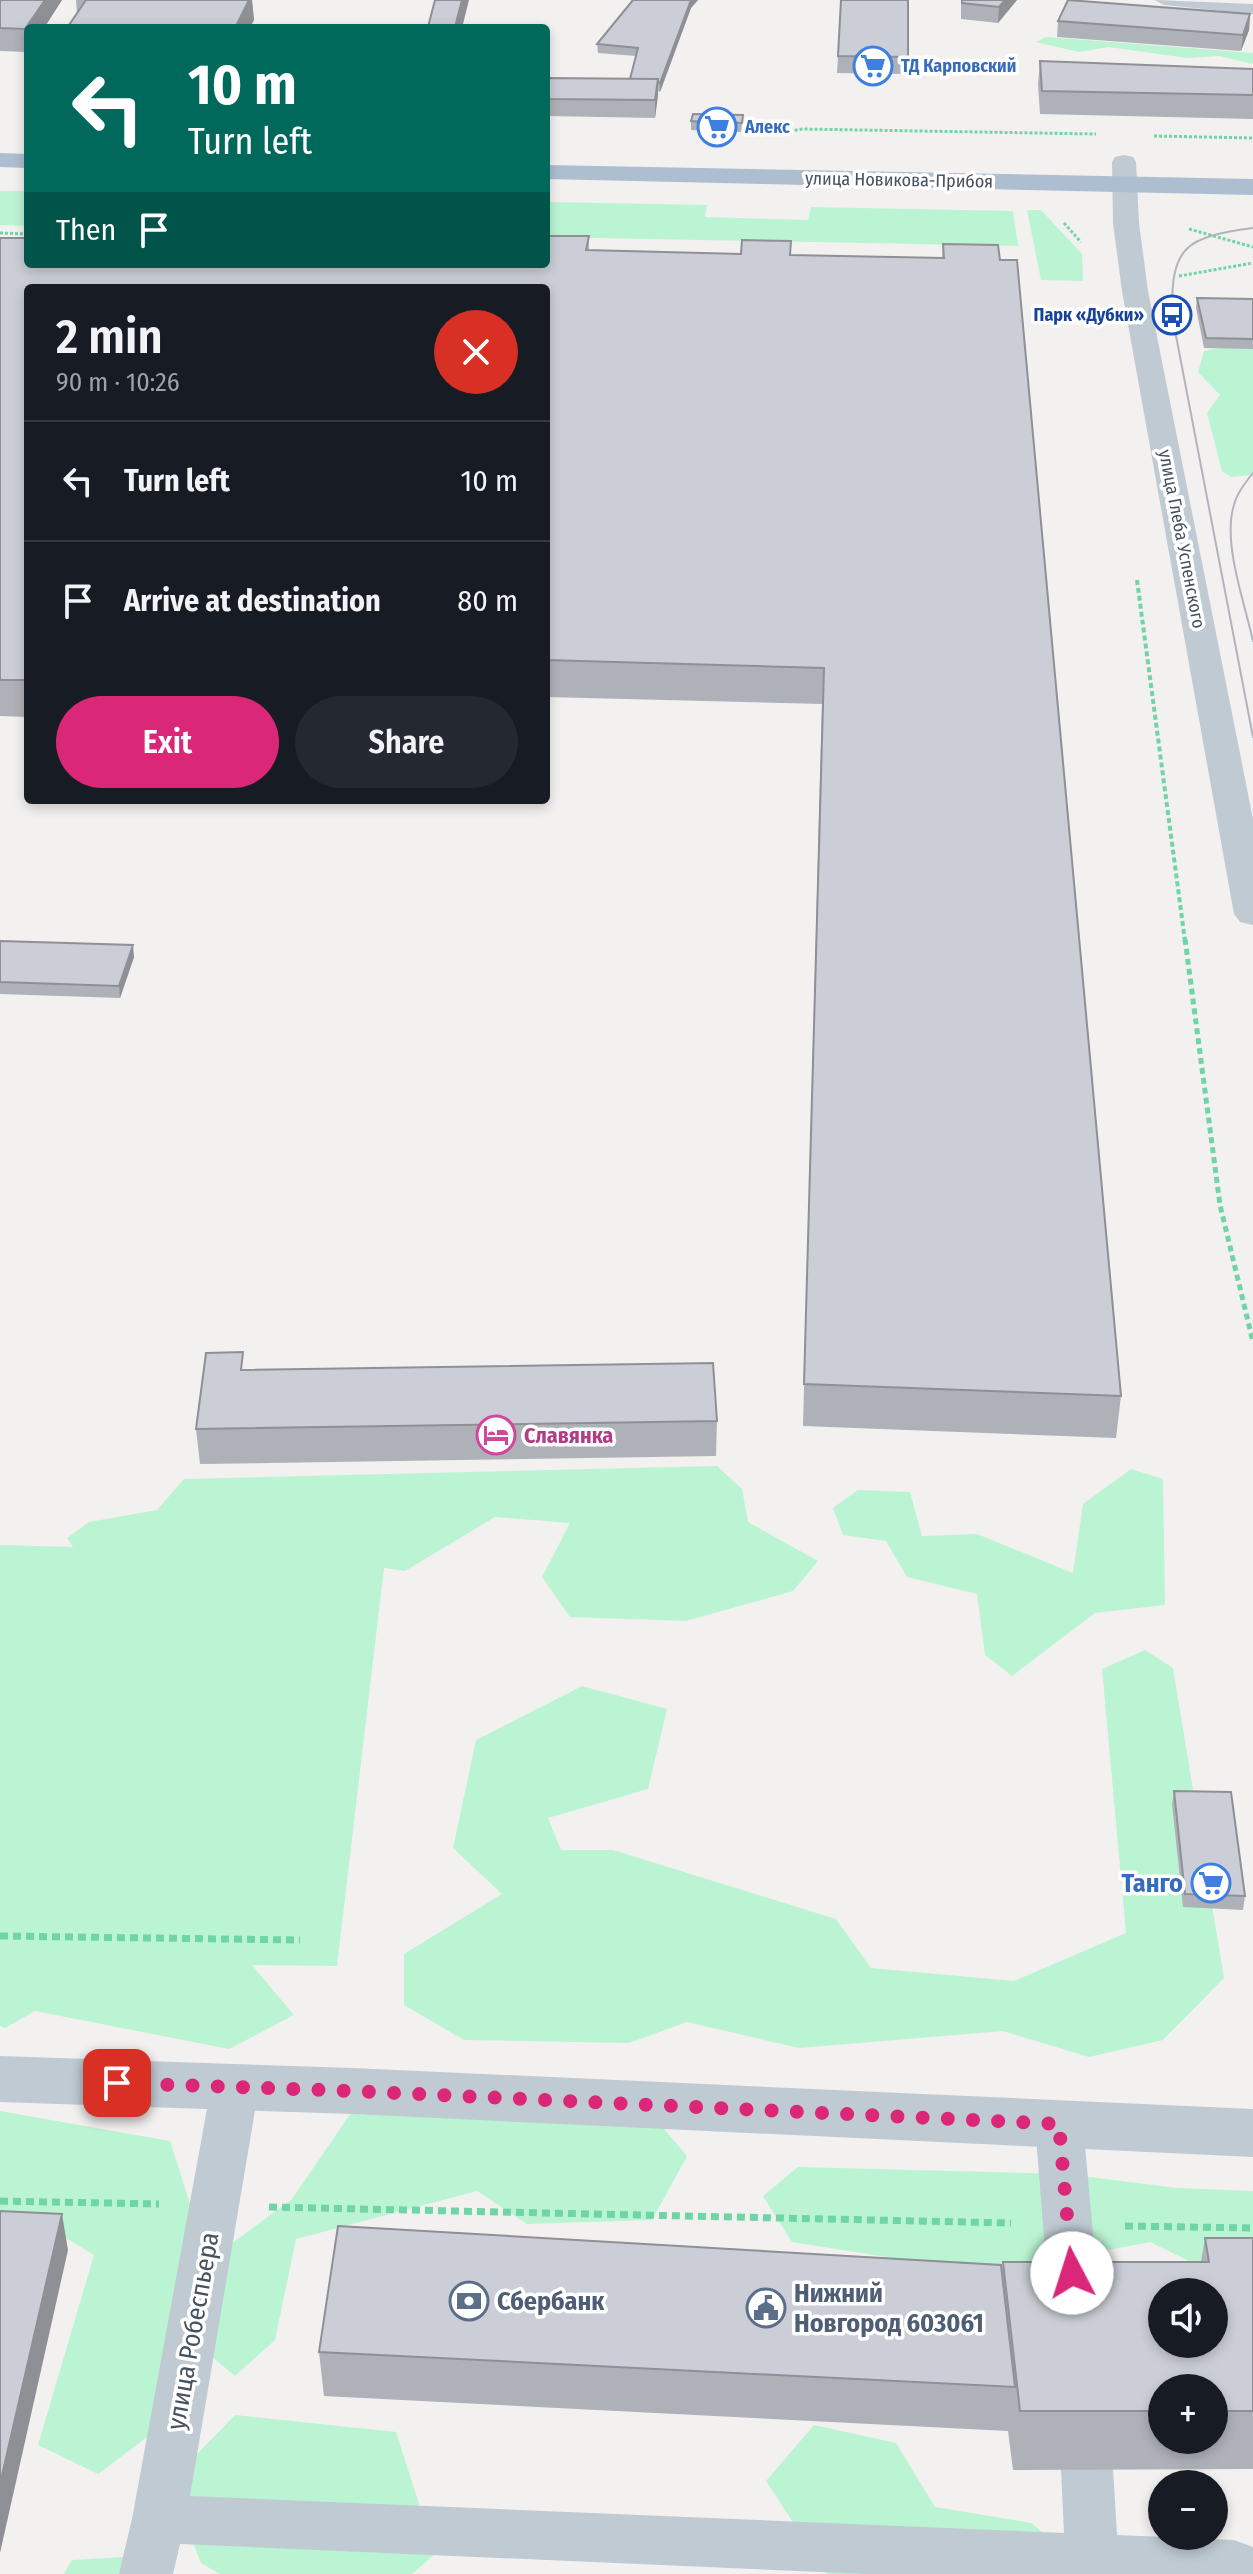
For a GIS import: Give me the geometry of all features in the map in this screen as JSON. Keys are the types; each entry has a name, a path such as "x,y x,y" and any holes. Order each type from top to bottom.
{"main road":[{"path":"0,139 24,140"},
{"name":"улица Новикова-Прибоя","path":"550,150 1125,174 1253,187"},
{"path":"0,160 24,161"},
{"name":"улица Новикова-Прибоя","path":"550,172 1125,174 1253,164"}],"street":[{"name":"улица Глеба Успенского","path":"1125,174 1126,223 1135,291 1253,914"},
{"path":"0,2079 1253,2133"}],"lane":[{"path":"1164,0 1253,9"},
{"name":"улица Робеспьера","path":"146,2574 159,2519 235,2087"},
{"path":"1059,2124 1076,2321"},
{"path":"1087,2469 1092,2559"},
{"path":"159,2519 1234,2565 1236,2574"}],"path":[{"path":"769,135 802,129 1095,134"},
{"path":"1142,135 1253,138"},
{"path":"1057,216 1087,249"},
{"path":"1186,229 1253,247"},
{"path":"0,233 24,234"},
{"path":"1172,277 1253,263"},
{"path":"1135,566 1220,1205 1253,1342"},
{"path":"0,1936 300,1940"},
{"path":"0,2201 1253,2228"}],"green space":[{"path":"1046,37 1253,53 1253,64 1219,56 1187,58 1109,47 1079,52 1036,42"},
{"path":"0,191 24,191 24,226 0,225"},
{"path":"550,202 707,205 705,217 808,220 811,207 1013,211 1018,246 550,237"},
{"path":"1027,210 1041,210 1082,254 1083,281 1041,280"},
{"path":"1241,344 1253,345 1253,475 1231,477 1222,471 1207,413 1220,395 1198,372 1204,351"},
{"path":"717,1466 742,1489 748,1522 818,1561 793,1591 686,1621 570,1617 542,1577 570,1523 495,1517 405,1571 384,1568 337,1966 252,1965 294,2015 229,2049 35,2011 5,2028 0,2026 0,1545 73,1547 67,1538 89,1522 157,1510 184,1479"},
{"path":"1131,1469 1163,1479 1165,1605 1095,1613 1012,1676 985,1655 977,1594 907,1577 886,1541 843,1535 833,1508 858,1490 910,1492 922,1536 977,1534 1073,1573 1083,1504"},
{"path":"1145,1650 1173,1668 1224,1978 1163,2040 1089,2057 1003,2031 799,2048 687,2022 629,2043 464,2040 404,2005 404,1954 502,1894 453,1848 476,1740 582,1686 667,1709 648,1789 548,1818 561,1850 613,1850 836,1919 871,1968 1014,1981 1126,1933 1102,1669"},
{"path":"357,2104 649,2111 687,2156 652,2220 527,2224 477,2191 296,2239 275,2340 235,2376 199,2346 220,2252 292,2199"},
{"path":"0,2111 170,2141 192,2210 155,2431 98,2474 38,2445 94,2255 51,2229 0,2230"},
{"path":"798,2167 1066,2174 1177,2188 1253,2191 1253,2276 1230,2281 1150,2242 987,2273 792,2242 763,2196"},
{"path":"235,2415 396,2432 435,2554 412,2574 220,2574 201,2563 169,2483"},
{"path":"814,2425 896,2443 935,2507 1031,2523 1096,2574 827,2574 766,2481"},
{"path":"124,2557 136,2574 64,2574 72,2560"}],"building":[{"path":"0,0 45,0 28,24 24,24 24,29 0,28"},
{"path":"86,0 249,0 237,24 70,24"},
{"path":"435,0 462,0 456,24 429,24"},
{"path":"633,0 691,0 660,83 658,79 630,79 638,48 597,44"},
{"path":"841,0 908,0 908,57 838,56"},
{"path":"962,0 1005,0 999,7 962,3"},
{"path":"1068,0 1250,14 1243,35 1058,21"},
{"path":"1040,61 1253,69 1253,95 1042,91"},
{"path":"550,78 658,79 655,100 550,99"},
{"path":"693,114 743,115 742,123 691,121"},
{"path":"550,236 589,236 586,250 741,254 742,240 791,241 790,255 944,258 943,244 998,245 1000,260 1017,260 1121,1396 804,1384 824,668 550,660 550,284 24,284 24,680 0,680 0,238 24,238 24,268 550,268"},
{"path":"1197,298 1253,299 1253,339 1206,338"},
{"path":"0,941 133,945 119,986 0,982"},
{"path":"243,1352 241,1370 713,1363 717,1421 196,1429 206,1353"},
{"path":"1174,1791 1231,1792 1245,1896 1185,1894"},
{"path":"0,2211 62,2214 0,2484"},
{"path":"338,2226 1001,2265 1015,2387 319,2352"},
{"path":"1205,2238 1253,2238 1253,2411 1228,2411 1228,2374 1148,2374 1148,2411 1020,2411 1003,2262 1209,2262"}],"tram line":[{"path":"1253,228 1197,241 1179,260 1172,292 1172,315 1253,737"},
{"path":"1253,473 1235,501 1231,520 1236,573 1253,641"}],"place":[{"name":"ТД Карповский","path":"873,66"},
{"name":"Алекс","path":"717,127"},
{"name":"Парк «Дубки»","path":"1172,315"},
{"name":"Славянка","path":"496,1435"},
{"name":"Танго","path":"1211,1883"},
{"name":"Сбербанк","path":"469,2301"},
{"name":"Нижний Новгород 603061","path":"766,2308"}],"route":[{"path":"117,2083 1059,2124 1072,2273"}]}
